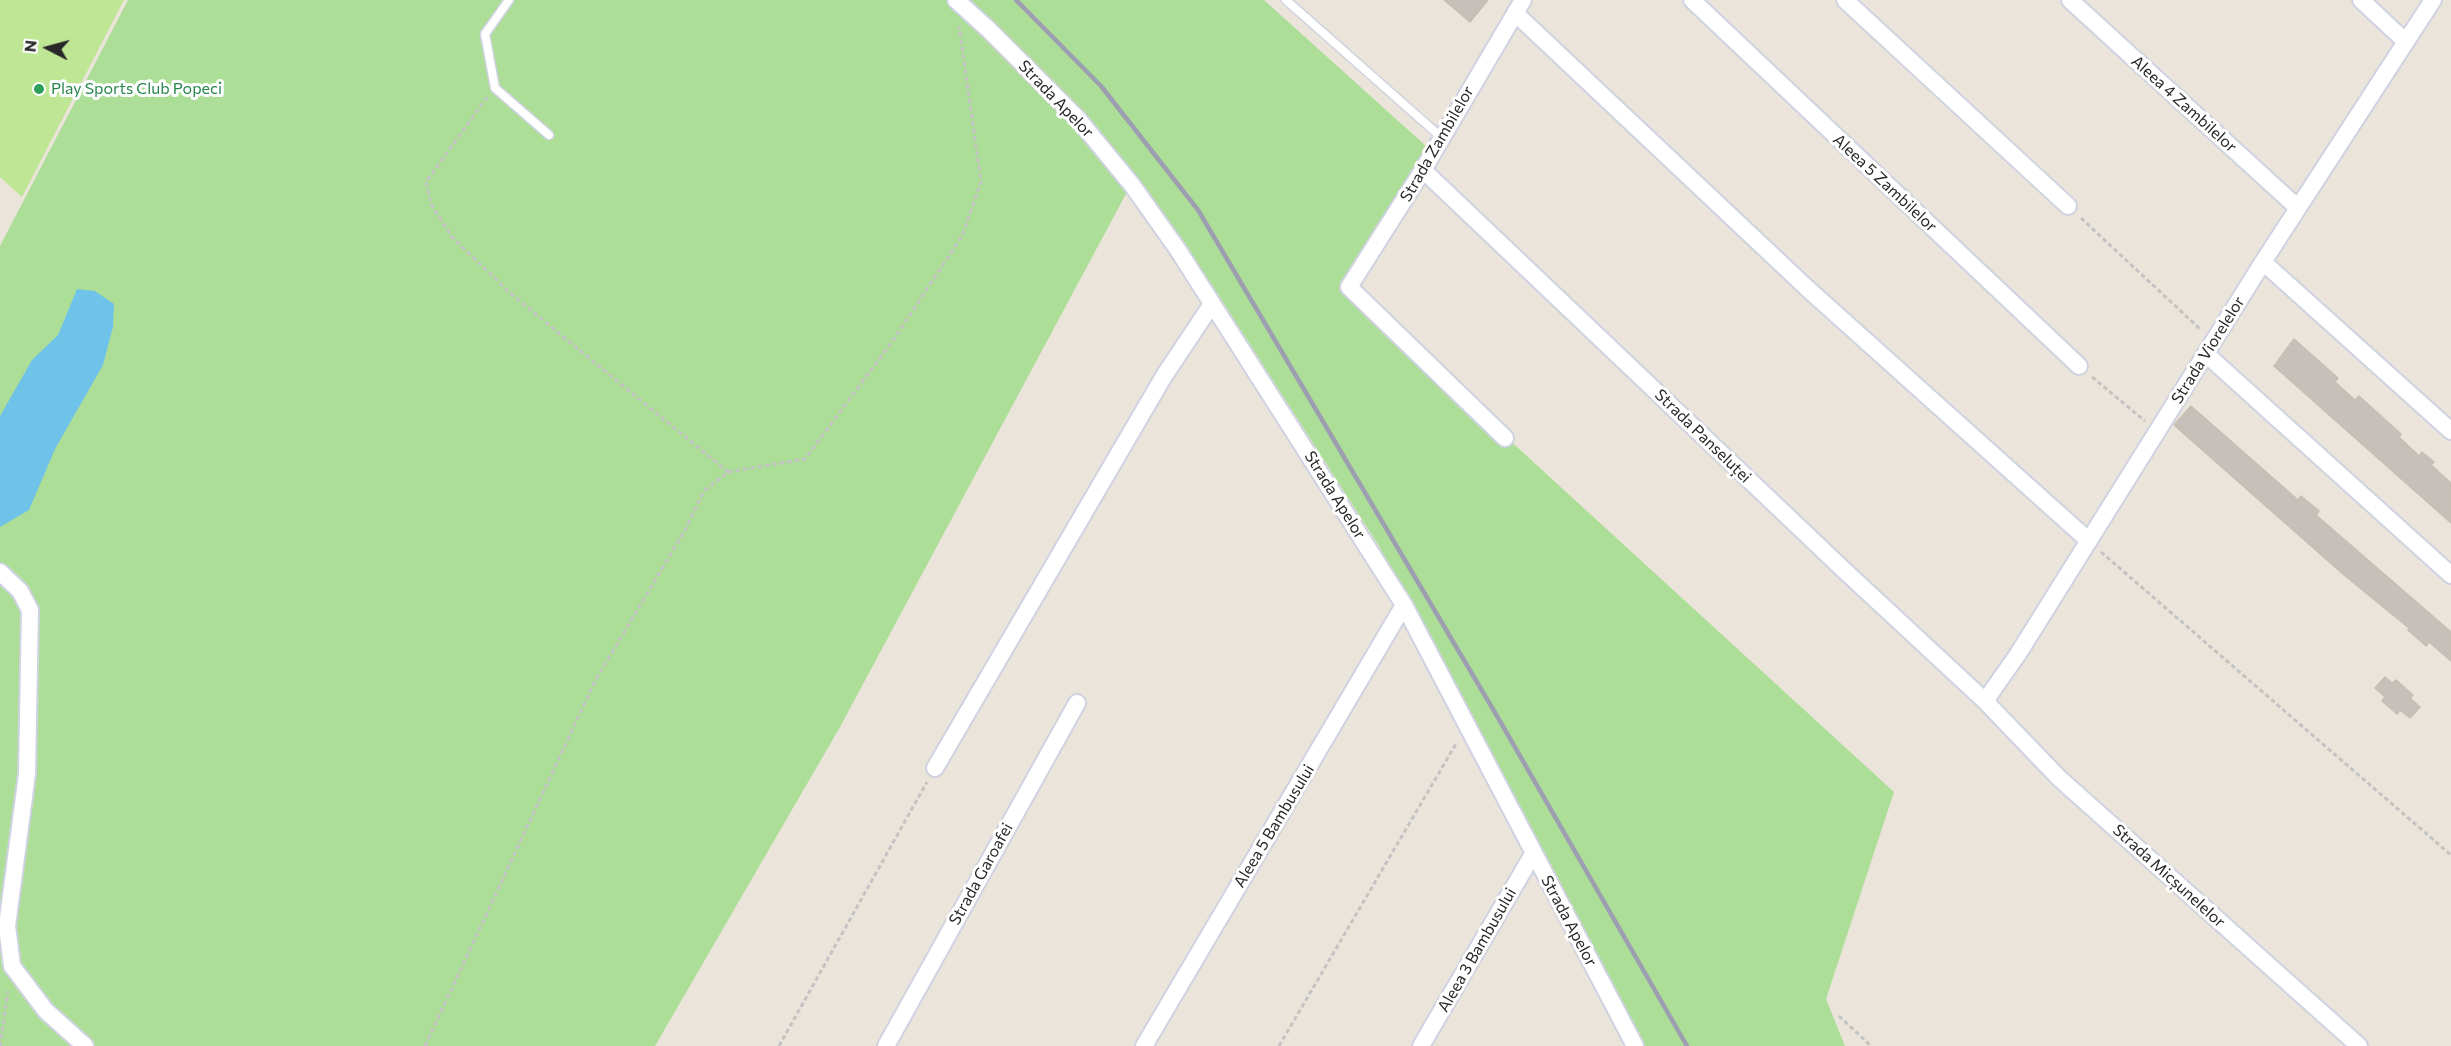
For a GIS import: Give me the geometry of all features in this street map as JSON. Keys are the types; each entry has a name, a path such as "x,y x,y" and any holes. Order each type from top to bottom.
{"street":[{"name":"Strada Apelor","path":"956,0 1078,119 1132,184 1212,304 1404,605 1635,1046"},
{"name":"Aleea 5 Zambilelor","path":"1692,0 2079,366"},
{"path":"1845,0 2068,206"},
{"name":"Aleea 4 Zambilelor","path":"2070,0 2298,208"},
{"path":"2361,0 2406,42"},
{"name":"Strada Viorelelor","path":"1985,701 2018,654 2263,262 2433,0"},
{"path":"1519,7 1808,288 2089,541"},
{"name":"Strada Zambilelor","path":"1505,438 1349,287 1423,170 1519,7"},
{"name":"Strada Panseluței","path":"1423,170 1985,701"},
{"path":"2263,262 2451,431"},
{"path":"935,768 1164,376 1212,304"},
{"path":"2210,348 2451,575"},
{"path":"0,572 20,591 30,610 27,774 7,926 12,966 46,1011 85,1046"},
{"name":"Aleea 5 Bambusului","path":"1144,1046 1404,605"},
{"name":"Strada Micșunelelor","path":"1985,701 2059,778 2359,1046"},
{"name":"Strada Garoafei","path":"886,1046 1077,703"},
{"name":"Aleea 3 Bambusului","path":"1421,1046 1533,854"}],"lane":[{"path":"509,0 485,34 495,88 549,135"},
{"path":"1286,0 1441,137"}],"path":[{"path":"425,1046 595,681 685,530 704,492 728,472 806,459 894,339 962,236 981,182 958,24"},
{"path":"495,88 426,182 431,204 452,237 510,293 728,472"},
{"path":"2068,206 2210,348"},
{"path":"2079,366 2158,431"},
{"path":"2089,541 2451,855"},
{"path":"1279,1046 1467,726"},
{"path":"779,1046 935,768"},
{"path":"0,1046 12,966"},
{"path":"1839,1016 1871,1046"}],"green space":[{"name":"Play Sports Club Popeci","path":"0,0 124,0 22,197 0,177"},
{"path":"128,0 1264,0 1426,146 1353,297 1894,792 1826,999 1845,1046 1644,1046 1379,546 1210,282 1134,179 840,727 655,1046 0,1046 0,246"}],"water":[{"path":"77,289 95,291 114,304 113,327 103,365 55,449 29,510 0,527 0,416 32,360 58,335"}],"building":[{"path":"1444,0 1488,0 1470,22"},
{"path":"2294,339 2338,378 2335,382 2355,400 2359,396 2401,434 2399,437 2419,456 2422,452 2434,462 2431,465 2451,483 2451,523 2274,366"},
{"path":"2191,406 2298,500 2301,496 2319,511 2316,515 2451,632 2451,661 2429,642 2426,646 2408,630 2409,628 2344,575 2174,425"},
{"path":"2385,677 2392,683 2396,680 2413,695 2410,698 2420,707 2410,718 2400,710 2397,714 2382,701 2385,697 2375,688"}],"railway":[{"path":"1016,0 1101,86 1198,210 1497,716 1687,1046"}],"place":[{"name":"Play Sports Club Popeci","path":"39,89"}]}
